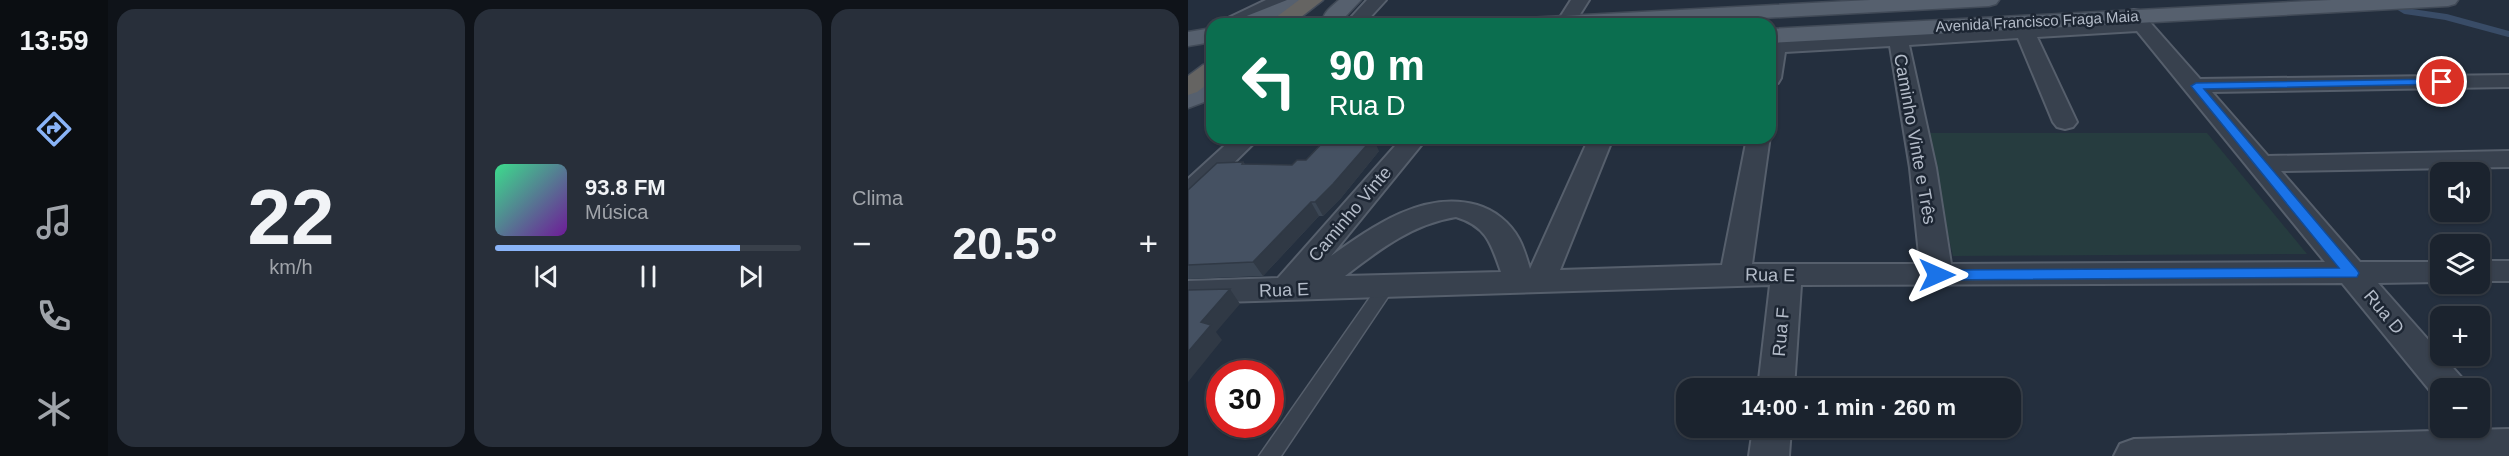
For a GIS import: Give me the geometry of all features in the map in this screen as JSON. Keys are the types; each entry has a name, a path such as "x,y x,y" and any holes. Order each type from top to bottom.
{"highway":[{"path":"1287,18 1313,0"},
{"path":"1188,87 1206,74"}],"main road":[{"path":"1262,18 1305,0"},
{"name":"Avenida Francisco Fraga Maia","path":"1645,18 1913,2 1989,0"},
{"name":"Avenida Francisco Fraga Maia","path":"1776,39 1833,32 2139,20 2448,0"},
{"path":"1746,18 1842,8"},
{"path":"1188,39 1206,34"},
{"path":"1188,54 1206,53"},
{"path":"1188,100 1206,92"}],"street":[{"path":"1243,18 1280,0"},
{"path":"1344,14 1377,0"},
{"path":"1569,18 1580,0"},
{"path":"1776,40 1898,38 2025,32 2139,20"},
{"name":"Rua D","path":"2139,20 2441,378"},
{"path":"2025,32 2065,122"},
{"name":"Caminho Vinte e Três","path":"1898,38 1923,168 1937,275"},
{"path":"2196,86 2509,81"},
{"path":"1188,193 1241,144"},
{"name":"Caminho Vinte","path":"1298,289 1410,144"},
{"path":"1530,282 1598,144"},
{"path":"1735,275 1758,144"},
{"path":"2260,164 2509,159"},
{"path":"1298,289 1392,227 1418,214 1443,209 1466,210 1487,217 1530,282"},
{"path":"2490,271 2509,271"},
{"name":"Rua E","path":"1188,292 1735,275 2430,272"},
{"name":"Rua F","path":"1777,378 1786,276"},
{"path":"1769,456 1771,438"},
{"path":"2134,456 2498,443"}],"lane":[{"path":"1269,456 1386,286"}],"green space":[{"path":"1924,133 2207,133 2307,254 1953,256"}],"building":[{"path":"1321,144 1368,144 1333,184 1315,202 1311,202 1253,262 1188,265 1188,190 1217,163 1292,165 1297,160 1306,160"},
{"path":"1230,289 1201,322 1211,325 1188,352 1188,290"}],"waterway":[{"path":"2397,6 2405,11 2446,17 2509,34"}],"route":[{"path":"1937,275 2352,273 2196,86 2442,82"}]}
